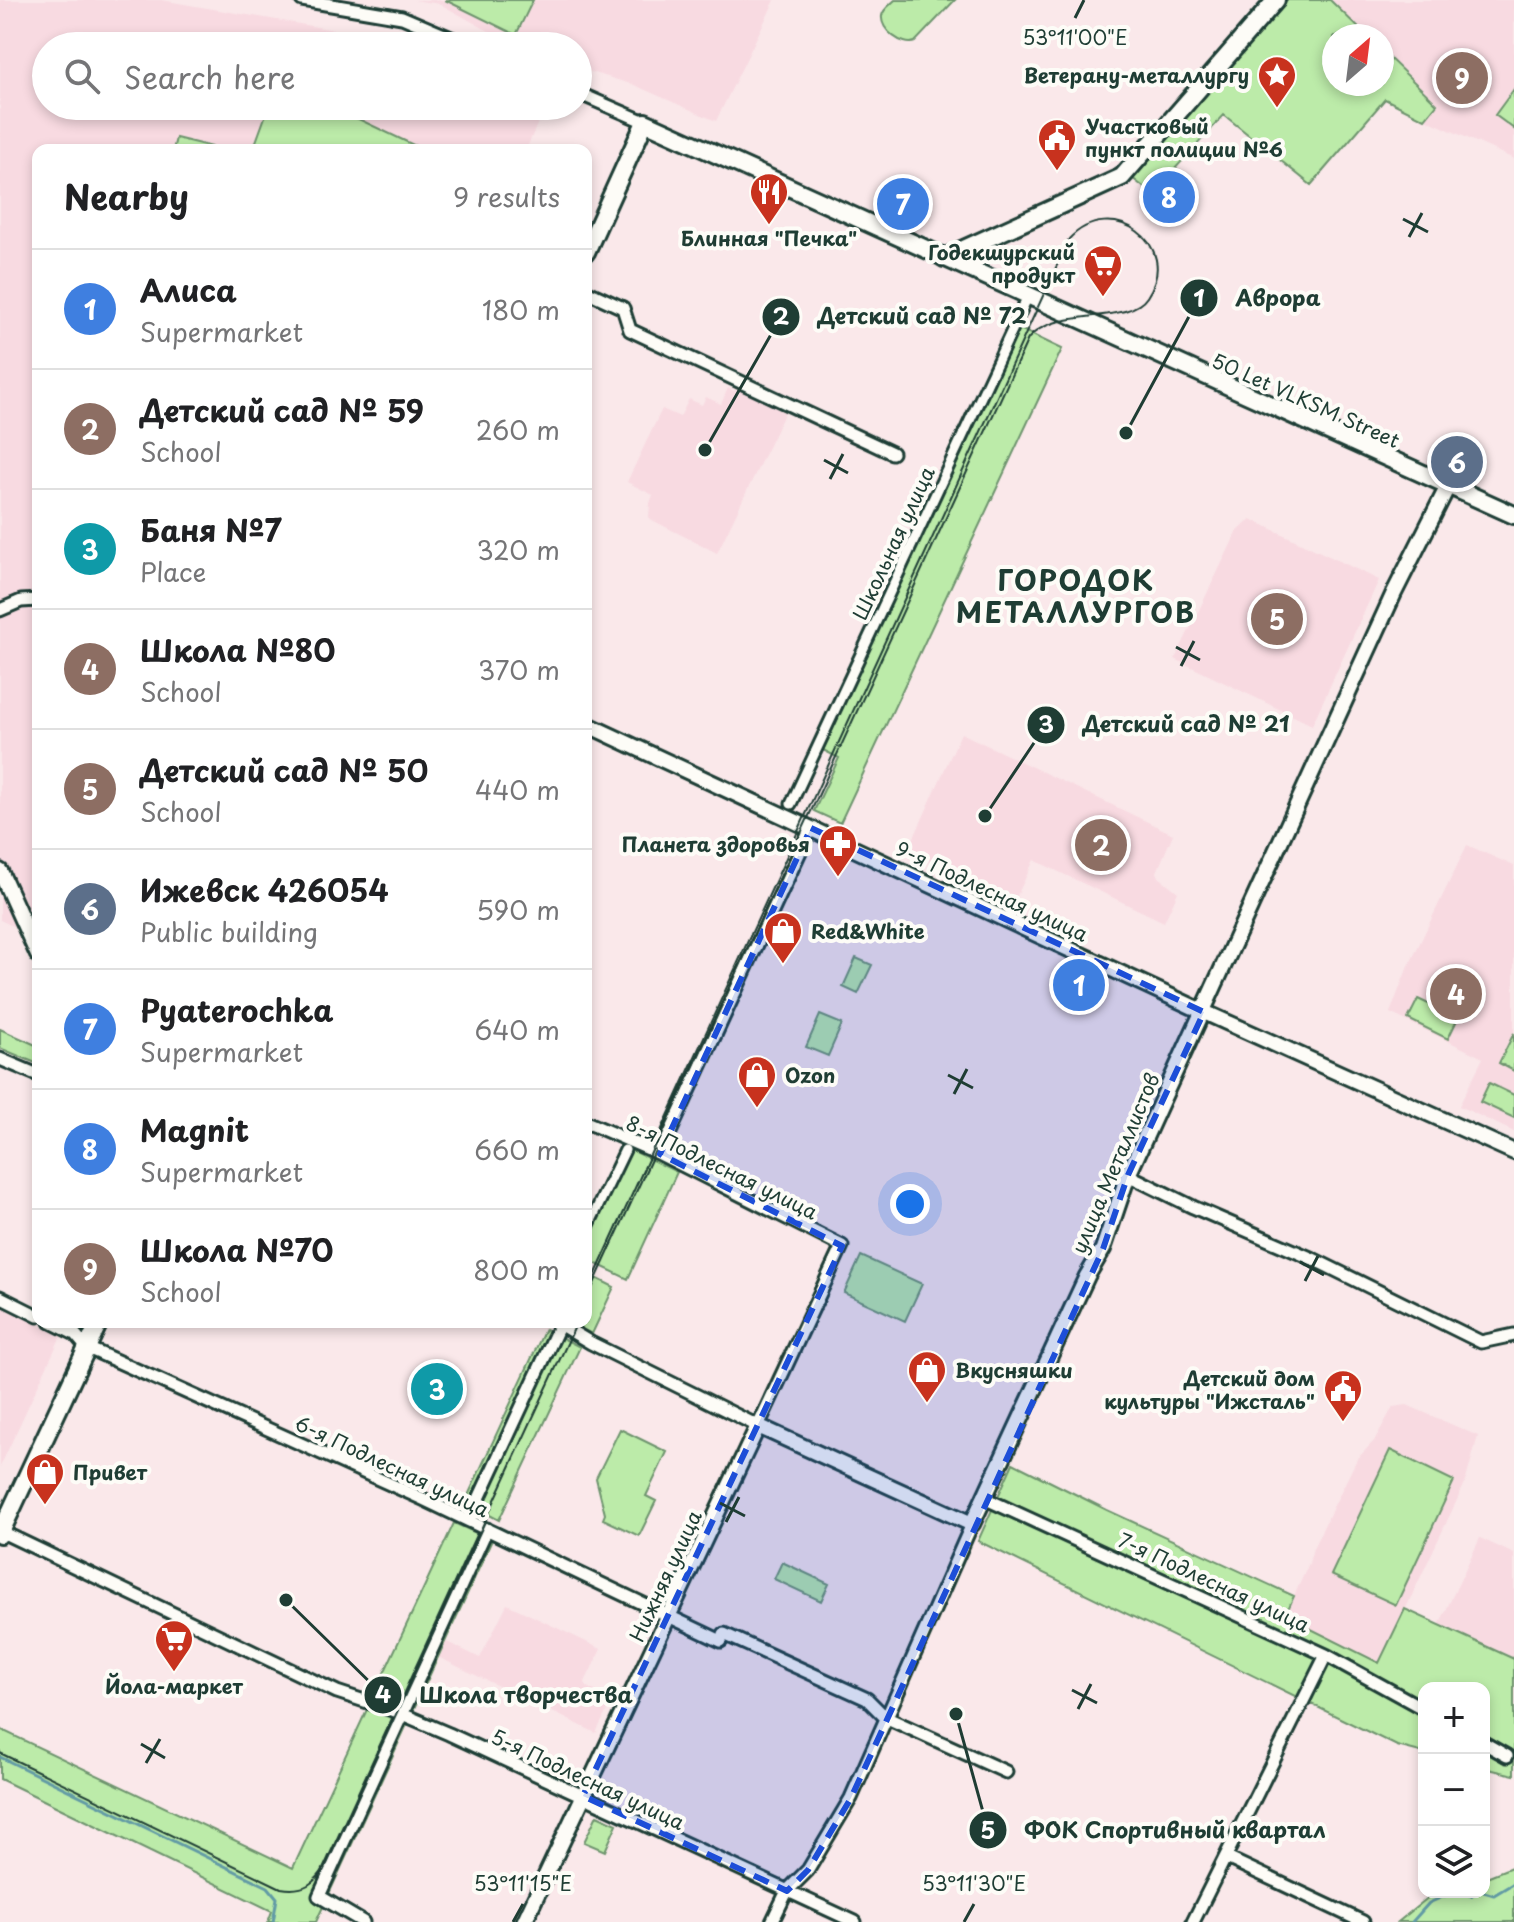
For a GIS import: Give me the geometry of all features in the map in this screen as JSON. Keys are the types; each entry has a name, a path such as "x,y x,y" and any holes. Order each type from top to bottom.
{"main road":[{"path":"944,258 1122,177 1276,0"},
{"path":"592,239 645,122"},
{"name":"50 Let VLKSM Street","path":"645,122 1514,515"},
{"path":"0,1532 96,1328"}],"street":[{"path":"302,0 402,17 437,32"},
{"path":"592,99 645,122"},
{"path":"592,294 623,308 630,330 892,453"},
{"name":"Школьная улица","path":"791,804 1028,296"},
{"name":"улица Металлистов","path":"772,1922 787,1891 808,1870 851,1798 972,1524 1087,1276 1103,1249 1128,1175 1394,593 1448,486"},
{"path":"0,610 21,601 32,600"},
{"name":"9-я Подлесная улица","path":"592,727 1204,1012 1514,1152"},
{"path":"660,1154 811,828"},
{"path":"0,871 32,942"},
{"path":"0,1059 32,1072"},
{"name":"8-я Подлесная улица","path":"592,1125 660,1154 842,1246"},
{"path":"592,1219 625,1150"},
{"path":"1128,1175 1313,1259 1481,1342 1514,1335"},
{"name":"Нижняя улица","path":"524,1922 842,1246"},
{"path":"0,1297 32,1313"},
{"name":"6-я Подлесная улица","path":"63,1328 75,1334 87,1348 469,1520 669,1615 867,1699 885,1717 1006,1772"},
{"path":"469,1520 556,1328"},
{"path":"564,1328 758,1426 972,1524"},
{"name":"7-я Подлесная улица","path":"984,1498 1326,1655 1418,1706"},
{"path":"363,1922 319,1896 487,1529"},
{"name":"5-я Подлесная улица","path":"0,1532 337,1692 402,1714 855,1922"},
{"path":"1193,1922 1326,1655"},
{"path":"1490,1746 1507,1756"},
{"path":"1227,1858 1363,1922"}],"highlighted area":[{"path":"811,828 1204,1012 1128,1175 1103,1249 851,1798 808,1870 787,1891 583,1796 842,1246 660,1154"}],"shaded area":[{"path":"0,0 161,0 345,32 32,32 32,120 539,120 529,144 32,144 32,935 0,920"},
{"path":"414,0 775,0 716,121 634,85 592,72 592,32 491,32 440,4"},
{"path":"1330,0 1514,0 1514,159 1425,119 1437,104 1394,63 1394,24 1355,24"},
{"path":"728,388 734,391 736,388 785,412 717,553 652,520 649,517 653,495 627,482 662,409 680,417 689,399 702,405 706,397 721,404"},
{"path":"1251,519 1379,580 1312,725 1175,659 1237,532"},
{"path":"961,733 1173,834 1157,872 1178,892 1164,922 1034,860 1015,900 908,851"},
{"path":"1467,845 1514,866 1514,1132 1459,1106 1483,1058 1390,1013 1405,974"},
{"path":"0,1306 32,1322 32,1328 45,1328 61,1336 0,1467"},
{"path":"1407,1405 1478,1436 1465,1483 1380,1663 1285,1616 1313,1548 1357,1459 1374,1441 1393,1407"},
{"path":"1480,1538 1514,1554 1514,1659 1439,1625"},
{"path":"507,1604 601,1649 585,1682 587,1687 612,1700 596,1733 438,1657 445,1641 480,1658"}],"green space":[{"path":"445,0 533,0 517,32 510,32"},
{"path":"895,0 955,0 915,42 910,43 893,36 882,21 884,11"},
{"path":"1283,0 1330,0 1355,24 1322,24 1322,96 1394,96 1394,63 1437,104 1425,119 1385,99 1311,185 1224,115 1152,194 1131,177"},
{"path":"1514,89 1514,129 1495,115"},
{"path":"264,120 361,120 411,144 255,144"},
{"path":"176,138 200,144 174,144"},
{"path":"1018,328 1062,349 840,823 814,811 839,758 819,748"},
{"path":"856,958 872,965 858,994 843,987"},
{"path":"1418,999 1458,1018 1448,1039 1408,1019"},
{"path":"820,1015 842,1024 828,1056 806,1047"},
{"path":"0,1029 32,1043 32,1061 0,1048"},
{"path":"1514,1033 1514,1071 1499,1063"},
{"path":"1489,1083 1514,1095 1514,1118 1480,1102"},
{"path":"621,1145 677,1172 628,1279 592,1262 592,1208"},
{"path":"861,1256 922,1284 905,1321 844,1293"},
{"path":"592,1276 614,1287 592,1334 580,1328 592,1328"},
{"path":"545,1329 580,1347 499,1520 465,1502"},
{"path":"620,1429 667,1452 646,1496 656,1501 639,1536 603,1519 605,1514 596,1478"},
{"path":"1390,1450 1454,1481 1396,1605 1331,1575"},
{"path":"1013,1463 1294,1596 1285,1616 1379,1663 1405,1609 1514,1659 1514,1775 1490,1769 1490,1682 1418,1682 1418,1751 1397,1746 978,1541"},
{"path":"454,1523 492,1540 316,1922 268,1922 272,1911 0,1779 0,1729 293,1868"},
{"path":"782,1562 829,1584 821,1601 774,1579"},
{"path":"597,1815 617,1824 605,1851 584,1842"},
{"path":"1514,1866 1514,1922 1398,1922 1428,1898 1490,1898 1490,1876"}],"waterway":[{"path":"0,1757 268,1887 277,1898 273,1922"},
{"path":"1490,1894 1494,1895 1514,1883"},
{"path":"1412,1922 1429,1903 1440,1898"}],"tram line":[{"path":"592,1282 1069,239 1086,226 1104,222 1122,224 1137,231 1149,243 1156,259 1156,277 1147,297 1137,306 1124,311 1055,323 1040,329 1028,339 592,1288"},
{"path":"0,1753 281,1888 296,1889 308,1885 327,1864 574,1328"}],"place":[{"name":"Школа №70","path":"1462,78"},
{"name":"Ветерану-металлургу","path":"1277,109"},
{"name":"Участковый пункт полиции №6","path":"1057,172"},
{"name":"Magnit","path":"1169,197"},
{"name":"Pyaterochka","path":"903,204"},
{"name":"Блинная \"Печка\"","path":"769,226"},
{"name":"Годекшурский продукт","path":"1103,298"},
{"name":"Аврора","path":"1126,433"},
{"name":"Детский сад № 72","path":"705,450"},
{"name":"Ижевск 426054","path":"1457,462"},
{"name":"Детский сад № 50","path":"1277,619"},
{"name":"Детский сад № 21","path":"985,816"},
{"name":"Детский сад № 59","path":"1101,845"},
{"name":"Планета здоровья","path":"838,878"},
{"name":"Red&White","path":"783,965"},
{"name":"Алиса","path":"1079,985"},
{"name":"Школа №80","path":"1456,994"},
{"name":"Ozon","path":"757,1109"},
{"name":"Баня №7","path":"437,1389"},
{"name":"Вкусняшки","path":"927,1404"},
{"name":"Детский дом культуры \"Ижсталь\"","path":"1343,1423"},
{"name":"Привет","path":"45,1506"},
{"name":"Школа творчества","path":"286,1600"},
{"name":"Йола-маркет","path":"174,1673"},
{"name":"ФОК Спортивный квартал","path":"956,1714"}],"district":[{"name":"ГОРОДОК МЕТАЛЛУРГОВ","path":"1076,595"}]}
